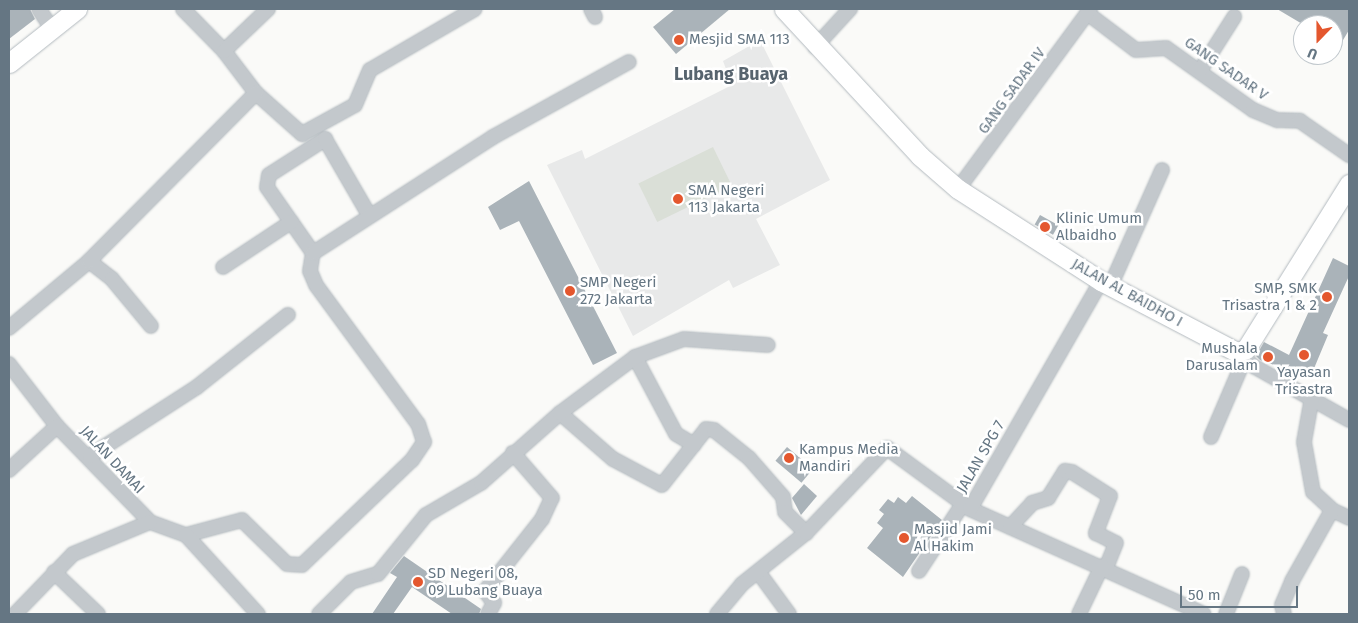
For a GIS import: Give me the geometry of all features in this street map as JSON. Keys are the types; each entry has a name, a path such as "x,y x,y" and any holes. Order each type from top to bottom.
{"street":[{"path":"39,9 52,29"},
{"path":"9,63 77,9"},
{"path":"183,9 224,51 256,93 297,132 305,133 355,104 370,70 475,9"},
{"path":"224,51 268,9"},
{"name":"JALAN AL BAIDHO I","path":"784,9 815,47 958,189 1106,284 1240,356"},
{"path":"815,47 850,9"},
{"name":"GANG SADAR V","path":"1089,11 1139,51 1166,48 1200,69 1220,88 1253,110 1277,120 1300,121 1349,155"},
{"name":"GANG SADAR IV","path":"958,189 1089,11"},
{"path":"1200,69 1234,17"},
{"path":"313,253 369,214 493,137 629,62"},
{"path":"9,328 89,261 256,93"},
{"path":"186,534 236,520 247,523 287,564 302,565 412,460 424,442 418,424 316,285 310,271 313,253 267,187 269,175 322,140 329,141 369,214"},
{"name":"JALAN SPG 7","path":"717,614 734,592 806,533 886,448 966,507 1106,284 1162,170"},
{"path":"1211,437 1240,356 1349,184"},
{"path":"223,267 291,222"},
{"path":"89,261 112,279 151,326"},
{"path":"90,456 197,387 288,315"},
{"path":"319,614 352,582 378,574 426,515 481,483 560,413 635,357 684,339 768,345"},
{"path":"1240,356 1349,420"},
{"path":"635,357 676,434 694,446"},
{"name":"JALAN DAMAI","path":"9,364 57,426 90,456 150,522 186,534 258,614"},
{"path":"1312,397 1304,442 1307,471 1314,496 1332,510 1349,518"},
{"path":"560,413 613,459 662,485 706,429 714,430 749,458 783,497 785,512 806,533"},
{"path":"9,470 57,426"},
{"path":"488,614 494,603 485,591 542,519 552,498 513,453"},
{"path":"1010,527 1032,503 1048,498 1065,471 1072,472 1110,496 1096,532 1116,543 1079,614"},
{"path":"919,571 966,507 1104,567 1204,614"},
{"path":"1284,614 1282,605 1292,581 1332,510"},
{"path":"15,614 73,554 150,522"},
{"path":"54,572 98,614"},
{"path":"759,573 789,614"},
{"path":"1226,614 1242,574"}],"shaded area":[{"name":"SMA Negeri 113 Jakarta","path":"760,40 830,180 756,219 780,265 733,288 729,280 633,336 547,165 582,150 585,159 732,85 723,61"},
{"path":"713,147 732,186 657,222 638,183"}],"building":[{"path":"9,9 30,9 35,19 9,39"},
{"name":"Mesjid SMA 113","path":"675,9 730,9 676,54 653,27"},
{"path":"1277,9 1349,9 1349,30 1343,40 1343,15 1293,15 1293,18"},
{"name":"SMP Negeri 272 Jakarta","path":"529,181 617,353 593,365 519,221 500,230 488,207"},
{"name":"Klinic Umum Albaidho","path":"1040,215 1058,225 1053,235 1035,225"},
{"path":"1333,258 1349,266 1349,276 1323,333 1328,335 1310,378 1260,360 1256,356 1264,342 1289,355"},
{"name":"Kampus Media Mandiri","path":"787,447 813,469 801,483 775,461"},
{"path":"804,484 817,496 801,515 792,498"},
{"name":"Masjid Jami Al Hakim","path":"912,496 942,520 903,577 867,548 883,528 877,523 884,514 879,510 888,499 894,503 898,497 906,503"},
{"name":"SD Negeri 08, 09 Lubang Buaya","path":"404,556 481,609 479,614 452,614 412,587 393,614 372,614 397,577 390,573"}],"place":[{"name":"Mesjid SMA 113","path":"679,40"},
{"name":"SMA Negeri 113 Jakarta","path":"678,199"},
{"name":"Klinic Umum Albaidho","path":"1045,227"},
{"name":"SMP Negeri 272 Jakarta","path":"570,291"},
{"name":"SMP, SMK Trisastra 1 & 2","path":"1327,297"},
{"name":"Yayasan Trisastra","path":"1304,355"},
{"name":"Mushala Darusalam","path":"1268,357"},
{"name":"Kampus Media Mandiri","path":"789,458"},
{"name":"Masjid Jami Al Hakim","path":"904,538"},
{"name":"SD Negeri 08, 09 Lubang Buaya","path":"418,582"}],"district":[{"name":"Lubang Buaya","path":"731,74"}]}
